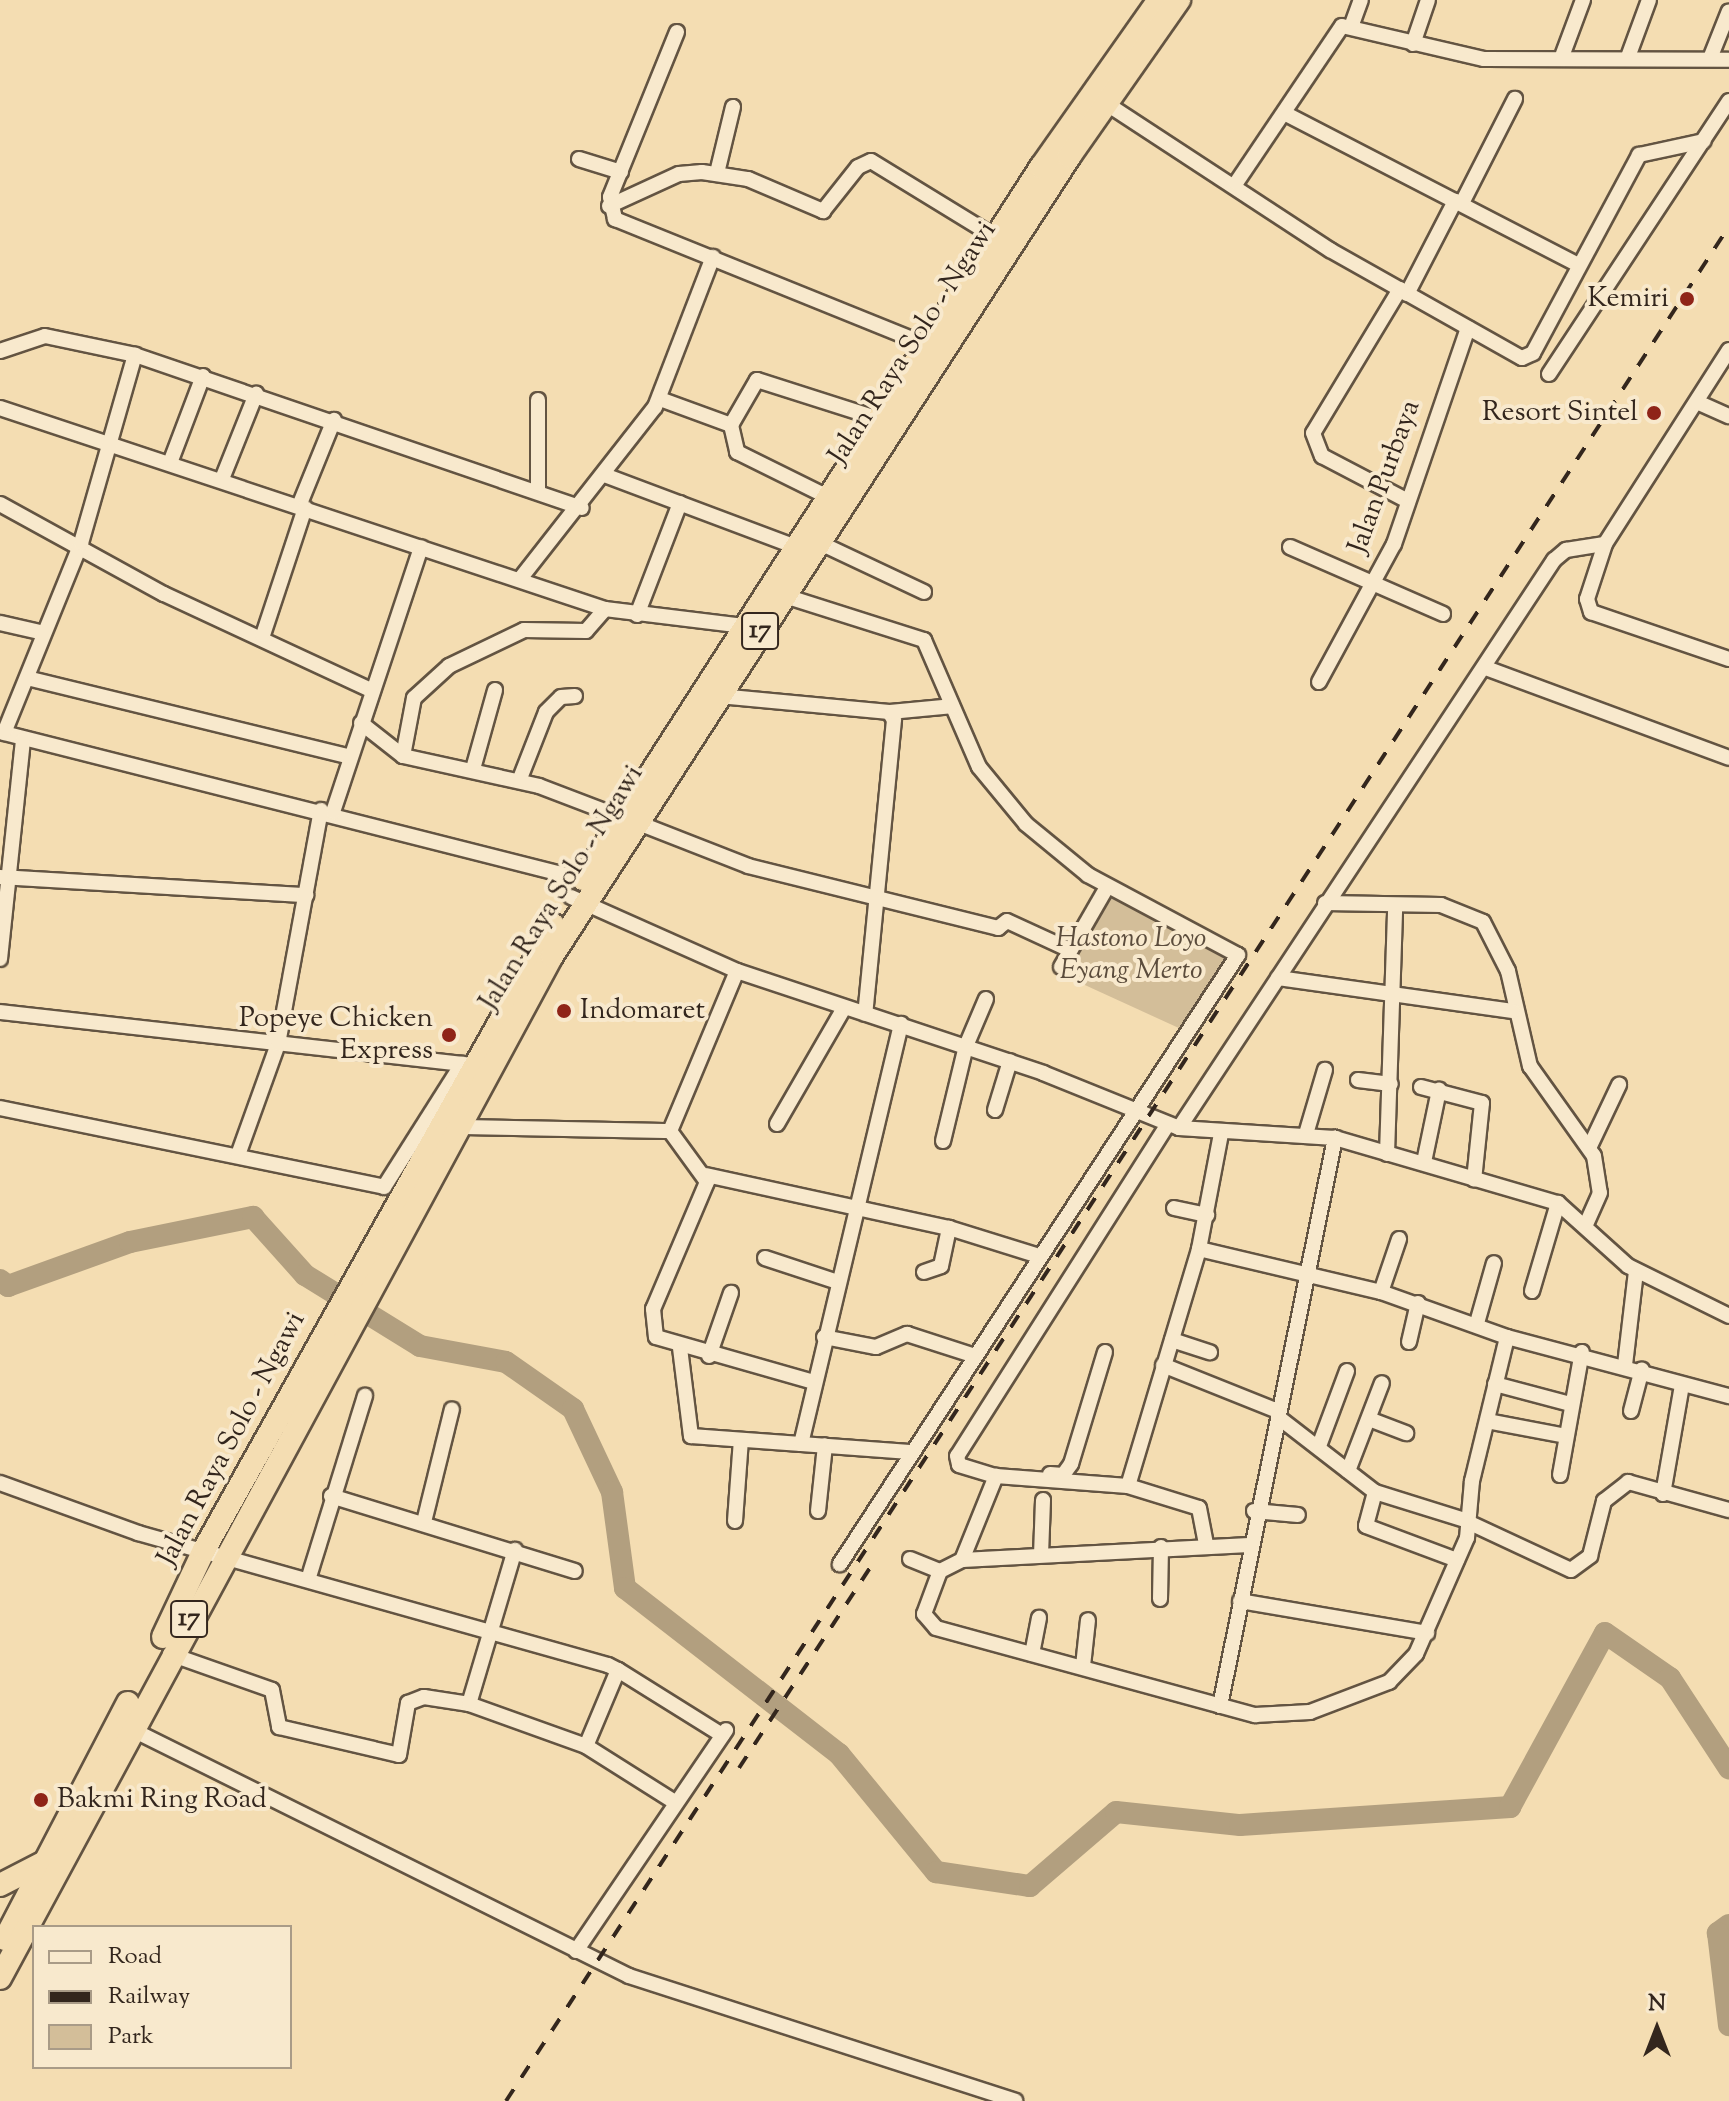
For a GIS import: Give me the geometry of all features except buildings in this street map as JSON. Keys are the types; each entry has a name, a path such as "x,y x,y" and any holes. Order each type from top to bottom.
{"highway":[{"name":"Jalan Raya Solo - Ngawi","path":"366,1278 467,1064 584,891 744,626 995,237 1159,0"},
{"name":"Jalan Raya Solo - Ngawi","path":"628,819 719,696 1107,104 1179,0"},
{"name":"Jalan Raya Solo - Ngawi","path":"0,1948 10,1915 44,1862 334,1334 458,1127 584,891"},
{"name":"Jalan Raya Solo - Ngawi","path":"0,1977 43,1901 170,1654 214,1553"},
{"path":"0,1885 44,1862"},
{"path":"10,1915 43,1901"}],"street":[{"path":"1351,27 1361,0"},
{"path":"1413,44 1428,0"},
{"path":"1561,59 1583,0"},
{"path":"1628,57 1649,0"},
{"path":"1711,56 1729,11"},
{"path":"1236,183 1286,114 1337,30 1351,27 1484,59 1711,56 1729,60"},
{"path":"609,206 677,32"},
{"path":"1408,501 1322,456 1313,433 1458,202 1515,99"},
{"path":"1549,374 1729,101"},
{"path":"1107,104 1236,183 1403,292 1468,328 1530,356 1639,155 1704,141"},
{"path":"717,173 733,107"},
{"path":"1286,114 1579,265"},
{"path":"579,159 621,172"},
{"path":"609,206 679,174 717,173 772,187 823,211 858,167 871,161 995,237"},
{"path":"609,206 625,224 927,345"},
{"path":"520,579 607,476 660,399 713,257"},
{"name":"Jalan Purbaya","path":"1319,682 1372,581 1408,501 1468,328"},
{"path":"0,351 45,336 135,355 538,489 582,508"},
{"path":"1729,350 1605,544 1587,599 1591,612 1729,659"},
{"path":"135,355 113,444 81,543 40,632 27,678 2,733 327,811 584,891 737,971 1010,1061 1174,1126 1221,1134 1306,1134 1335,1138 1558,1203 1587,1222 1636,1271 1729,1316"},
{"path":"170,463 203,376"},
{"path":"828,497 737,452 731,425 757,380 879,419"},
{"path":"222,479 256,394"},
{"path":"660,399 731,425"},
{"path":"538,400 538,489"},
{"path":"1697,402 1729,416"},
{"path":"0,408 222,479 605,609 744,626"},
{"path":"263,635 302,507 334,420"},
{"path":"607,476 796,547"},
{"path":"637,615 680,503"},
{"path":"0,504 81,543 164,594 263,635 373,691"},
{"path":"820,543 924,592"},
{"path":"1206,1544 1199,1508 1128,1486 1000,1477 959,1465 957,1456 1174,1126 1278,978 1325,903 1486,668 1557,555 1605,544"},
{"path":"238,1155 278,1044 306,895 327,811 350,757 421,547"},
{"path":"1290,547 1443,614"},
{"path":"785,596 924,640 979,767 1010,807 1070,864 1107,887 1238,955 1131,1110 840,1564"},
{"path":"403,756 414,698 449,666 524,630 586,631 605,609"},
{"path":"0,623 40,632"},
{"path":"1486,668 1729,758"},
{"path":"27,678 350,757"},
{"path":"473,769 495,690"},
{"path":"519,781 546,712 561,697 575,696"},
{"path":"719,696 889,712 952,706"},
{"path":"865,1014 896,731 889,712"},
{"path":"361,723 403,756 519,781 748,866 879,895 998,928 1007,921 1070,950"},
{"path":"0,959 4,877 23,740"},
{"path":"4,877 306,895"},
{"path":"1061,967 1107,887"},
{"path":"1325,903 1395,909 1441,905 1483,922 1508,971 1513,1011 1530,1066 1590,1146 1600,1193 1587,1222"},
{"path":"1387,1154 1395,995 1395,909"},
{"path":"670,1131 737,971"},
{"path":"1278,978 1513,1011"},
{"path":"943,1141 966,1046 986,999"},
{"path":"777,1124 844,1008"},
{"path":"0,1012 467,1064 386,1186 0,1108"},
{"path":"801,1444 824,1337 901,1024"},
{"path":"995,1110 1010,1061"},
{"path":"1306,1134 1325,1070"},
{"path":"1358,1080 1391,1084"},
{"path":"1590,1146 1619,1085"},
{"path":"1421,1087 1482,1103 1474,1180"},
{"path":"1424,1162 1439,1090"},
{"path":"458,1127 670,1131 706,1175 949,1228 1039,1256"},
{"path":"1128,1486 1199,1249 1221,1134"},
{"path":"1220,1706 1254,1511 1278,1414 1335,1138"},
{"path":"706,1175 699,1208 653,1309 656,1337 680,1348 814,1382"},
{"path":"1532,1291 1558,1203"},
{"path":"1174,1208 1207,1215"},
{"path":"924,1272 941,1266 949,1228"},
{"path":"1381,1292 1399,1239"},
{"path":"1199,1249 1306,1277 1381,1292 1477,1323 1507,1337 1582,1352 1642,1369 1682,1385 1729,1396"},
{"path":"765,1258 838,1282"},
{"path":"1477,1323 1494,1263"},
{"path":"1625,1365 1636,1271"},
{"path":"709,1356 731,1293"},
{"path":"1409,1342 1418,1303"},
{"path":"824,1337 876,1347 907,1334 972,1355"},
{"path":"1249,1545 1206,1544 962,1560 940,1571 925,1604 930,1626 1220,1706 1290,1716 1346,1702 1401,1674 1427,1633 1469,1522 1487,1421 1507,1337"},
{"path":"1172,1340 1210,1352"},
{"path":"680,1348 691,1436 910,1452"},
{"path":"962,1560 1000,1477 1012,1469 1067,1472 1105,1352"},
{"path":"1560,1475 1570,1404 1582,1352"},
{"path":"1163,1365 1278,1414 1375,1492 1469,1522 1571,1570 1590,1556 1604,1501 1616,1489 1647,1483 1663,1494 1729,1510"},
{"path":"1631,1411 1642,1369"},
{"path":"1319,1446 1347,1371"},
{"path":"1348,1471 1382,1383"},
{"path":"1495,1384 1570,1404"},
{"path":"1663,1494 1682,1385"},
{"path":"308,1580 331,1496 365,1396"},
{"path":"424,1522 452,1409"},
{"path":"1369,1419 1406,1433"},
{"path":"1487,1421 1566,1436"},
{"path":"735,1521 741,1440"},
{"path":"818,1511 825,1445"},
{"path":"0,1483 214,1553 618,1670 724,1733 673,1801 576,1951"},
{"path":"1375,1492 1366,1526 1457,1560"},
{"path":"331,1496 424,1522 575,1571"},
{"path":"1041,1555 1043,1500"},
{"path":"1254,1511 1298,1515"},
{"path":"1160,1599 1161,1547"},
{"path":"469,1704 515,1550"},
{"path":"910,1559 940,1571"},
{"path":"1240,1601 1427,1633"},
{"path":"1032,1654 1039,1618"},
{"path":"1083,1666 1088,1620"},
{"path":"170,1654 272,1690 279,1727 399,1755 411,1700 469,1704 586,1746 673,1801"},
{"path":"586,1746 618,1670"},
{"path":"131,1729 629,1976 1015,2101"}],"green space":[{"name":"Hastono Loyo Eyang Merto","path":"1110,892 1228,954 1227,967 1181,1029 1063,975"}],"waterway":[{"path":"0,1280 8,1286 130,1242 253,1217 305,1275 420,1346 506,1362 573,1409 612,1492 625,1588 839,1754 936,1872 1030,1886 1116,1812 1240,1825 1510,1807 1605,1633 1670,1678 1729,1768"},
{"path":"1729,1925 1718,1933 1729,2025"}],"railway":[{"path":"506,2101 1729,226"},
{"path":"739,1768 875,1560"}],"place":[{"name":"Kemiri","path":"1687,299"},
{"name":"Resort Sintel","path":"1654,413"},
{"name":"Indomaret","path":"564,1011"},
{"name":"Popeye Chicken Express","path":"449,1035"},
{"name":"Bakmi Ring Road","path":"41,1800"}]}
